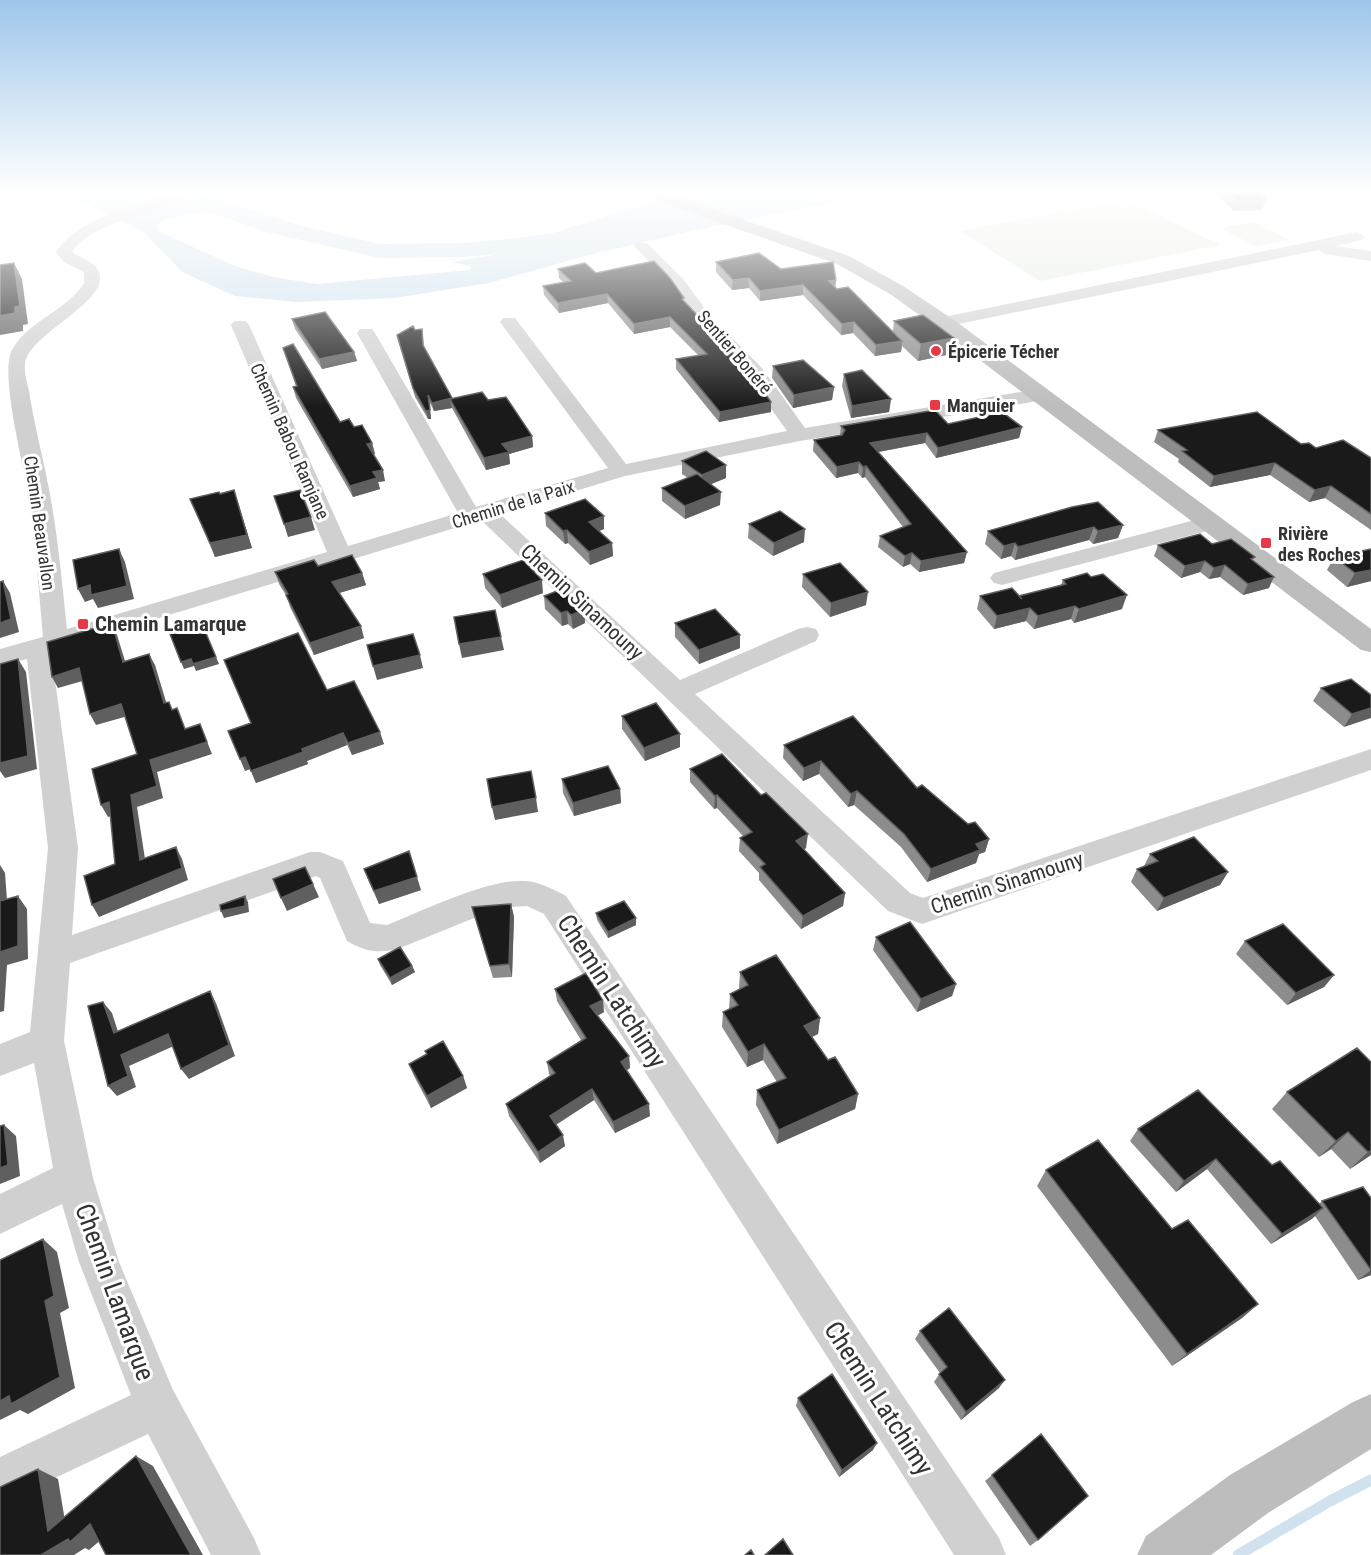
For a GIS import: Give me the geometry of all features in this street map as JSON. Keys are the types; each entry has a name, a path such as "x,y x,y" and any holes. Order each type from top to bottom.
{"main road":[{"path":"848,263 872,274 944,322 1038,395 1371,643"},
{"path":"1165,1555 1249,1494 1371,1420"}],"street":[{"name":"Chemin Beauvallon","path":"47,644 41,506 11,405 16,362 22,348 37,331 88,294 93,283 92,274 86,265 80,263"},
{"name":"Sentier Bonéré","path":"658,263 678,283 705,321 755,372 800,435"},
{"path":"944,322 1231,263"},
{"path":"509,322 621,471"},
{"name":"Chemin Babou Ramjane","path":"240,325 340,557"},
{"name":"Chemin Sinamouny","path":"366,333 479,515 676,692 899,902 922,911 1371,759"},
{"name":"Chemin de la Paix","path":"0,658 621,471 800,435 1038,395"},
{"path":"1002,578 1210,523"},
{"path":"676,692 807,635"},
{"name":"Chemin Lamarque","path":"47,644 63,848 47,1041 74,1178 99,1262 157,1406 237,1555"},
{"name":"Chemin Latchimy","path":"56,954 310,864 320,864 332,870 358,932 366,938 377,940 400,934 496,896 527,892 555,905 982,1555"},
{"path":"0,1060 47,1041"},
{"name":"Chemin Lamarque","path":"0,1214 74,1178"},
{"name":"Chemin Lamarque","path":"0,1481 157,1406"}],"shaded area":[{"path":"1011,263 1132,263 1040,281"}],"water":[{"path":"173,263 227,263 273,277 317,284 470,270 472,267 455,263 562,263 489,283 394,298 296,302 235,296 182,272"}],"building":[{"path":"14,263 20,306 15,307 15,313 0,316 0,265"},
{"path":"585,263 596,273 655,263 670,278 684,298 682,299 747,368 771,402 720,412 676,359 707,354 670,317 634,324 607,294 558,303 543,286 571,281 558,269"},
{"path":"717,263 772,263 781,269 833,263 836,280 829,281 837,289 848,287 902,341 876,345 854,322 842,324 803,285 760,291 749,278 733,280"},
{"path":"325,312 354,352 319,359 292,319"},
{"path":"923,315 954,338 921,344 894,321"},
{"path":"413,326 415,330 422,329 423,345 452,398 432,403 428,395 430,410 426,411 413,388 397,335"},
{"path":"293,344 340,422 349,419 354,427 362,425 372,443 367,444 383,470 373,472 377,478 350,486 293,387 297,386 283,348"},
{"path":"803,360 834,387 794,395 773,366"},
{"path":"862,370 891,399 852,406 844,374"},
{"path":"482,392 488,400 506,397 532,436 502,444 509,452 484,458 450,399"},
{"path":"935,410 948,424 1002,412 1022,427 938,448 927,433 870,443 967,552 921,561 912,553 905,556 880,536 911,524 866,466 863,467 859,462 837,467 814,440 842,435 845,430 841,426"},
{"path":"1257,412 1301,444 1309,443 1316,448 1343,440 1371,458 1371,514 1331,486 1315,490 1275,463 1214,476 1182,451 1187,450 1158,430"},
{"path":"706,451 726,465 702,475 682,461"},
{"path":"697,474 721,492 685,506 662,488"},
{"path":"234,490 247,535 210,543 190,499"},
{"path":"300,490 311,517 284,524 274,496"},
{"path":"585,499 604,516 589,522 612,543 589,552 567,530 563,531 545,513"},
{"path":"1098,502 1123,525 1098,531 1094,527 1018,547 1015,543 1004,546 988,531 1072,507"},
{"path":"780,511 805,529 774,543 749,524"},
{"path":"1200,534 1212,544 1231,539 1255,557 1251,559 1274,577 1248,584 1225,565 1214,568 1205,561 1185,566 1158,545"},
{"path":"119,549 127,586 91,595 90,585 78,589 73,560"},
{"path":"1371,549 1371,570 1355,573 1334,557"},
{"path":"352,555 362,573 332,582 361,626 310,643 286,595 288,594 275,572 314,560 318,566"},
{"path":"523,560 542,580 500,595 483,574"},
{"path":"840,563 868,592 831,603 803,574"},
{"path":"1087,573 1091,577 1103,574 1127,595 1079,609 1075,606 1038,616 1030,608 997,616 980,596 1012,588 1019,596 1066,584 1063,580"},
{"path":"3,581 11,619 0,623 0,582"},
{"path":"562,589 584,610 571,615 567,611 561,613 544,596"},
{"path":"715,609 740,635 699,650 675,623"},
{"path":"495,610 501,637 459,644 454,617"},
{"path":"200,619 216,657 193,664 191,659 181,662 168,629"},
{"path":"112,623 123,662 149,654 164,703 169,702 172,710 177,708 185,729 200,724 207,742 150,760 157,786 131,795 140,860 176,847 182,868 92,905 84,876 115,864 109,802 101,805 92,769 137,754 121,704 90,714 79,668 52,677 47,642"},
{"path":"298,633 327,690 354,681 380,732 348,743 343,733 302,749 303,752 251,771 245,757 240,759 228,731 251,723 224,660"},
{"path":"413,634 420,655 373,666 367,645"},
{"path":"18,659 28,756 0,763 0,664"},
{"path":"1351,679 1371,695 1371,708 1352,714 1321,688"},
{"path":"656,703 680,734 644,748 622,716"},
{"path":"853,716 917,788 922,785 968,824 975,822 989,839 976,844 980,850 931,869 904,834 857,791 851,794 821,761 804,768 784,745"},
{"path":"722,754 761,795 766,793 808,834 796,841 845,893 803,916 760,867 765,864 740,838 752,832 690,769"},
{"path":"608,766 620,789 573,803 562,779"},
{"path":"531,771 536,798 492,807 487,779"},
{"path":"1194,837 1228,872 1164,898 1137,869 1158,861 1150,854"},
{"path":"409,851 417,877 374,891 364,869"},
{"path":"305,867 313,884 281,898 273,879"},
{"path":"18,896 18,946 0,952 0,901"},
{"path":"245,896 245,906 221,911 220,905"},
{"path":"624,901 636,918 608,932 596,913"},
{"path":"511,904 509,964 490,966 472,907"},
{"path":"910,922 956,984 921,999 876,937"},
{"path":"1283,924 1334,975 1296,993 1245,941"},
{"path":"400,947 412,966 390,978 378,959"},
{"path":"776,955 820,1018 804,1026 828,1060 835,1057 858,1094 779,1130 757,1090 786,1078 764,1044 748,1052 723,1012 738,1005 730,994 748,985 740,972"},
{"path":"586,973 603,1000 590,1006 629,1056 621,1062 649,1104 613,1122 592,1089 550,1116 563,1135 538,1152 506,1104 555,1073 547,1062 586,1038 555,989"},
{"path":"210,991 229,1045 181,1069 168,1034 121,1055 128,1076 108,1086 88,1006 103,1002 114,1033"},
{"path":"443,1041 463,1076 427,1096 409,1064 427,1054 425,1051"},
{"path":"1357,1048 1371,1062 1371,1150 1368,1152 1348,1132 1336,1141 1287,1092"},
{"path":"1198,1090 1272,1165 1280,1161 1323,1208 1282,1234 1216,1159 1184,1181 1138,1129"},
{"path":"4,1125 8,1165 0,1168 0,1126"},
{"path":"1098,1140 1172,1229 1188,1220 1258,1304 1187,1354 1046,1170"},
{"path":"1363,1187 1371,1198 1371,1270 1322,1201"},
{"path":"43,1239 54,1296 45,1301 60,1377 11,1404 9,1396 0,1401 0,1260"},
{"path":"949,1308 1005,1380 966,1412 939,1374 947,1367 920,1331"},
{"path":"832,1374 877,1443 842,1470 798,1398"},
{"path":"1041,1434 1088,1496 1038,1540 992,1475"},
{"path":"136,1456 191,1555 106,1555 90,1524 70,1542 68,1539 41,1555 0,1555 0,1487 38,1469 48,1531"},
{"path":"783,1539 793,1555 765,1555"}],"waterway":[{"path":"1238,1555 1330,1501 1371,1480"}],"place":[{"name":"Épicerie Técher","path":"936,351"},
{"name":"Manguier","path":"935,405"},
{"name":"Rivière des Roches","path":"1266,543"},
{"name":"Chemin Lamarque","path":"83,624"}]}
